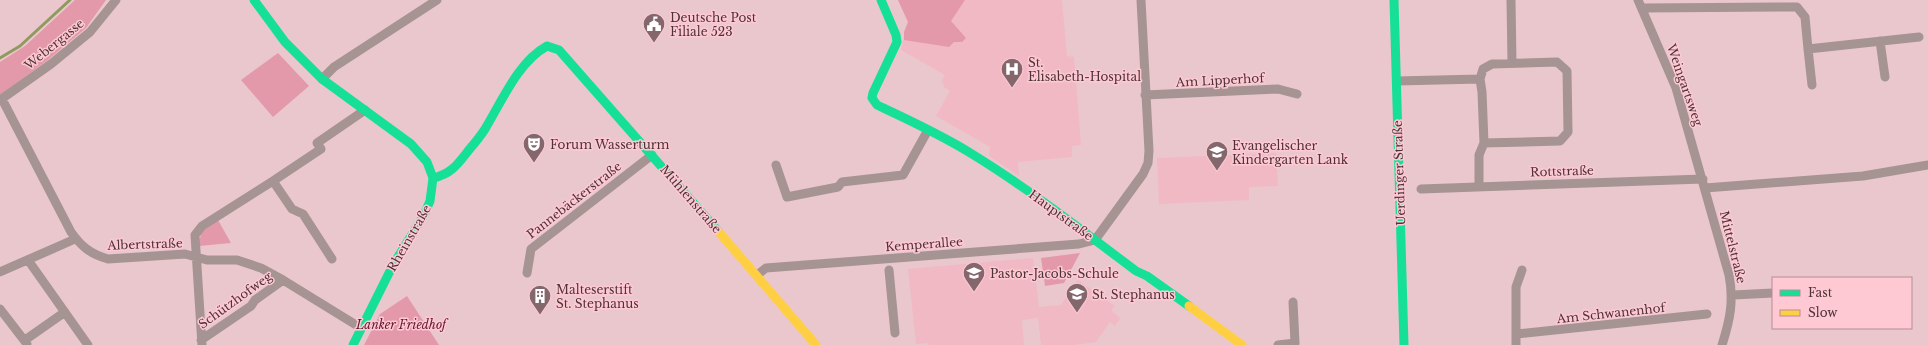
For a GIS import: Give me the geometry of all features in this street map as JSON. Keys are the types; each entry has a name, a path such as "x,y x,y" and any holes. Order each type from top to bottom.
{"street":[{"name":"Webergasse","path":"1,100 51,64 90,32 116,0"},
{"path":"254,0 285,42 322,79 411,144 427,162 433,178"},
{"path":"322,79 340,64 437,0"},
{"name":"Hauptstraße","path":"881,0 896,35 897,42 873,93 872,98 877,105 928,130 984,162 1073,223 1136,272 1147,276 1242,345"},
{"path":"1095,240 1143,174 1148,163 1149,150 1141,0"},
{"name":"Uerdinger Straße","path":"1394,0 1404,345"},
{"path":"1511,0 1512,63"},
{"path":"1640,4 1797,7 1805,17 1812,85"},
{"name":"Weingartsweg","path":"1640,4 1676,88 1704,183"},
{"path":"1808,49 1919,37"},
{"path":"1880,41 1885,77"},
{"name":"Mühlenstraße","path":"433,178 443,176 453,170 484,131 528,61 544,47 552,46 559,50 652,155 816,345"},
{"path":"1479,186 1479,155 1484,143 1480,79 1483,69 1492,64 1557,62 1567,70 1568,132 1560,141 1484,143"},
{"path":"1397,81 1480,79"},
{"name":"Am Lipperhof","path":"1145,95 1278,89 1297,94"},
{"name":"Albertstraße","path":"1,100 76,239 86,250 95,256 108,259 185,254 197,256 207,260 237,260 261,268 283,280 361,328"},
{"path":"202,342 195,235 199,228 321,149 317,143 365,110"},
{"path":"776,165 787,197 838,187 842,182 903,174 928,130"},
{"name":"Pannebäckerstraße","path":"527,273 531,249 652,155"},
{"name":"Rottstraße","path":"1421,189 1479,186 1704,183 1863,176 1928,165"},
{"name":"Rheinstraße","path":"353,345 393,265 424,215 430,201 433,178"},
{"path":"273,181 292,209 303,214 332,259"},
{"name":"Mittelstraße","path":"1704,183 1728,268 1733,295 1728,328 1722,345"},
{"path":"0,272 76,239"},
{"name":"Kemperallee","path":"757,275 766,268 1079,244 1095,240"},
{"path":"28,260 88,345"},
{"path":"889,270 895,333"},
{"path":"1516,345 1516,287 1522,270"},
{"name":"Schützhofweg","path":"202,342 283,280"},
{"path":"1733,295 1772,293"},
{"path":"1278,345 1296,343 1293,302"},
{"path":"0,309 26,343 65,312"},
{"name":"Am Schwanenhof","path":"1517,334 1707,314"}],"shaded area":[{"name":"St. Elisabeth-Hospital","path":"898,0 1062,0 1067,56 1074,57 1081,145 1072,146 1072,157 1018,162 1019,176 989,156 990,147 936,116 950,91 944,87 942,81 945,75 901,50 908,22"},
{"name":"Evangelischer Kindergarten Lank","path":"1276,153 1278,186 1249,187 1249,200 1159,204 1157,158"},
{"name":"Pastor-Jacobs-Schule","path":"1033,258 1039,307 1061,305 1078,280 1115,306 1111,310 1120,318 1115,326 1110,322 1096,342 1074,345 1041,345 1038,318 1022,320 1024,345 916,344 908,269"}],"green space":[{"path":"75,0 106,0 86,28 48,60 0,95 0,62 25,46"},
{"path":"898,0 965,0 951,21 966,38 962,42 954,42 949,47 904,40 904,32 908,22"},
{"path":"278,53 309,86 273,117 241,80"},
{"path":"218,220 231,243 199,246 201,232"},
{"path":"1080,253 1064,283 1045,286 1041,258"},
{"name":"Lanker Friedhof","path":"407,296 439,345 364,345 380,314"}],"waterway":[{"path":"0,58 20,46 70,0"}],"traffic: fast":[{"path":"254,0 285,42 322,79 411,144 427,162 433,178 430,201 424,215 393,265 353,345"},
{"path":"881,0 896,35 897,42 873,93 872,98 877,105 949,140 993,167 1056,211 1136,271 1147,276 1189,306"},
{"path":"1394,0 1404,345"},
{"path":"433,178 445,174 454,168 461,160 483,132 519,72 527,62 547,46 559,50 718,231"}],"traffic: slow":[{"path":"718,231 816,345"},
{"path":"1189,306 1242,345"}],"place":[{"name":"Deutsche Post Filiale 523","path":"654,44"},
{"name":"St. Elisabeth-Hospital","path":"1012,88"},
{"name":"Forum Wasserturm","path":"534,164"},
{"name":"Evangelischer Kindergarten Lank","path":"1217,172"},
{"name":"Pastor-Jacobs-Schule","path":"974,292"},
{"name":"St. Stephanus","path":"1077,314"},
{"name":"Malteserstift St. Stephanus","path":"540,316"}]}
